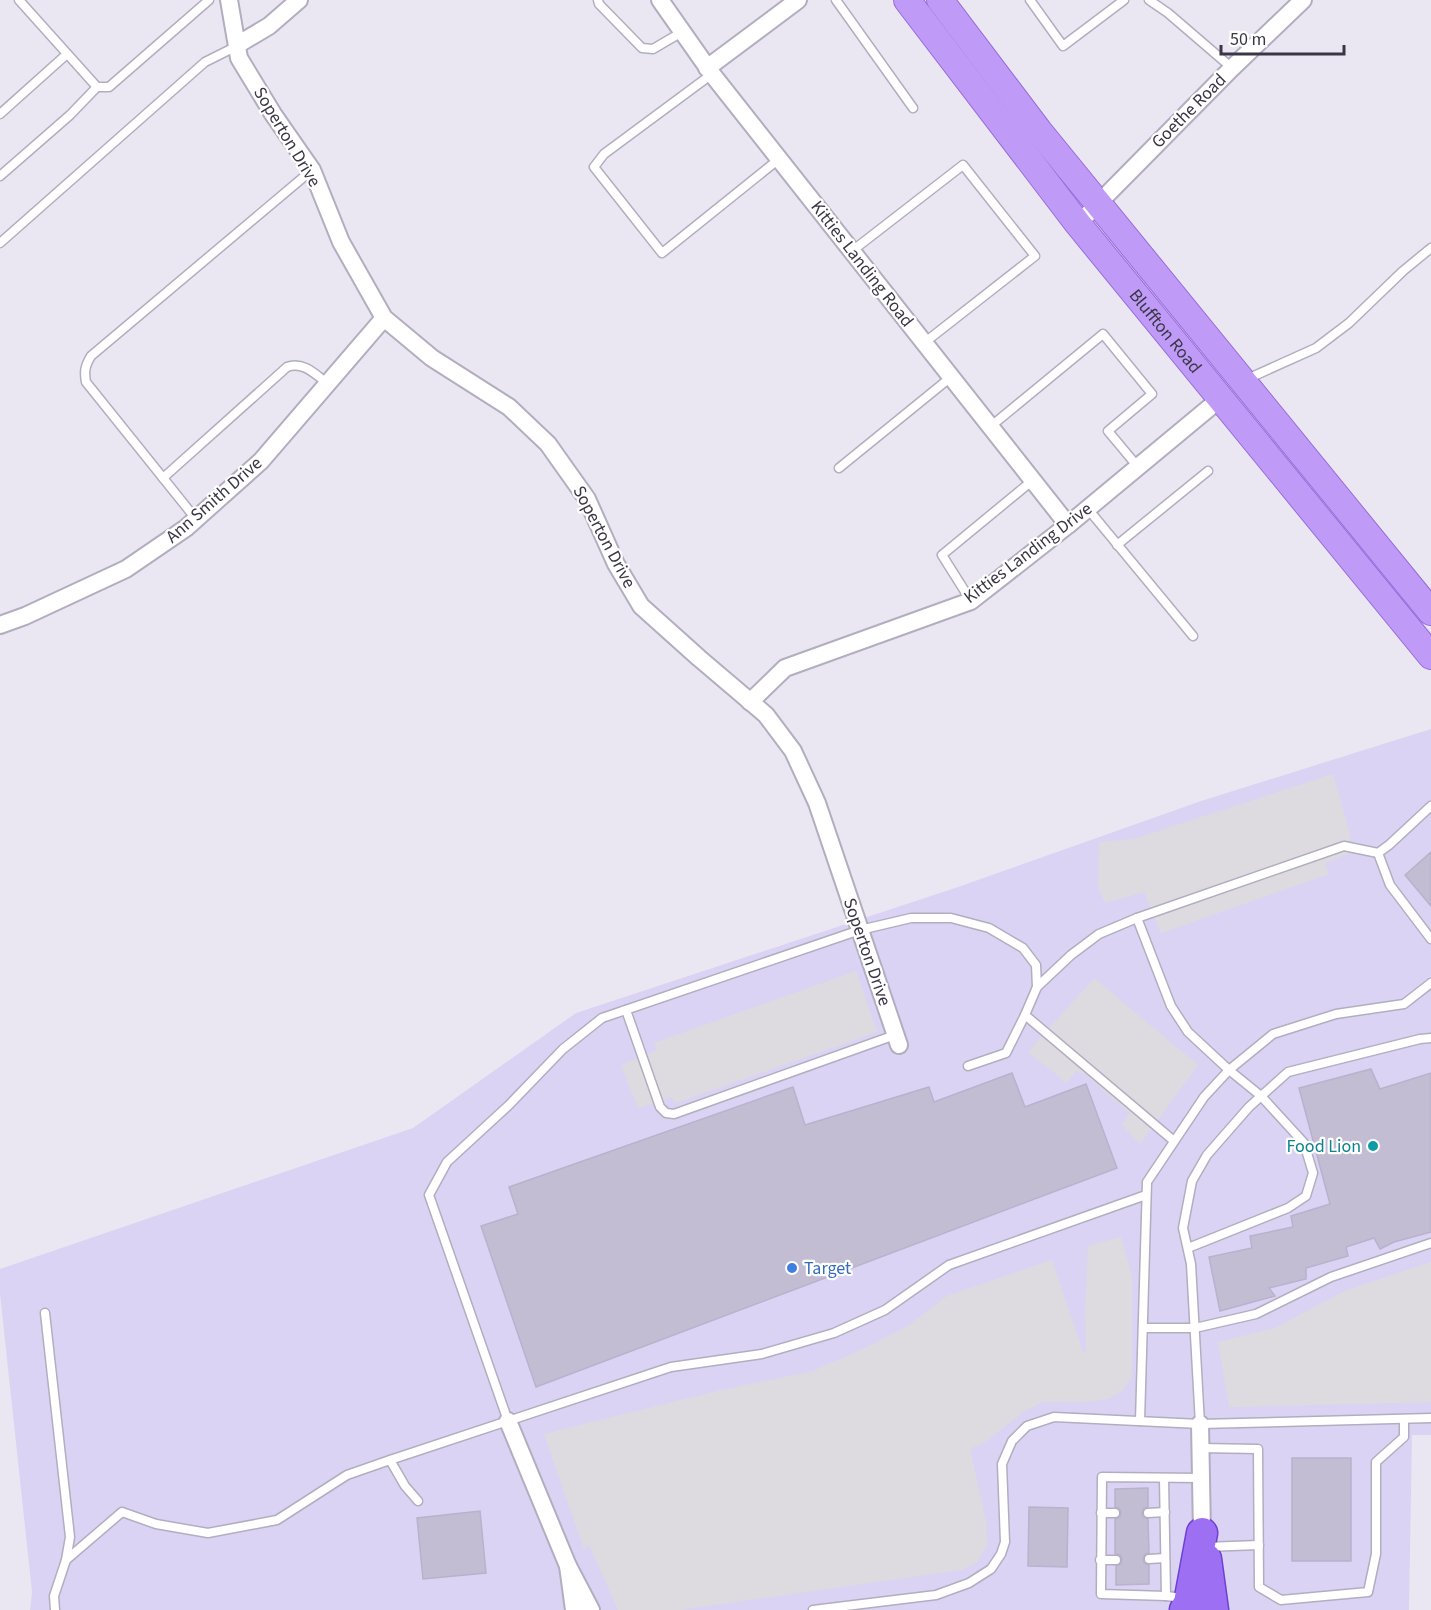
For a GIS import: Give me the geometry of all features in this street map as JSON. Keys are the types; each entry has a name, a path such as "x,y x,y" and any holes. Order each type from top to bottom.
{"highway":[{"path":"1188,1604 1202,1542"}],"main road":[{"name":"Bluffton Road","path":"907,0 1078,224 1231,389 1431,612"},
{"name":"Bluffton Road","path":"940,0 1032,123 1098,202 1231,389 1431,656"}],"street":[{"name":"Soperton Drive","path":"229,0 239,58 273,114 312,170 341,242 384,318 432,358 508,407 548,444 587,499 616,564 641,606 766,715 793,751 817,804 897,1040"},
{"path":"237,45 269,26 299,0"},
{"name":"Kitties Landing Road","path":"660,0 710,71 1068,525"},
{"path":"710,71 798,0"},
{"name":"Goethe Road","path":"1078,224 1303,0"},
{"name":"Ann Smith Drive","path":"0,625 25,616 126,569 186,528 261,461 384,318"},
{"name":"Kitties Landing Drive","path":"750,702 785,668 971,601 1088,509 1231,389"},
{"path":"508,1421 568,1566 591,1610"},
{"path":"1200,1424 1202,1542"},
{"path":"568,1566 574,1610"}],"lane":[{"path":"19,0 97,87"},
{"path":"0,176 70,115 97,87 109,87 209,0"},
{"path":"598,0 599,4 642,48 653,49 682,32"},
{"path":"836,0 913,108"},
{"path":"1030,0 1063,46 1124,0"},
{"path":"1149,0 1168,13 1233,68"},
{"path":"0,243 205,62 237,45"},
{"path":"0,114 67,54"},
{"path":"710,71 604,154 594,167 662,253 779,159"},
{"path":"852,251 963,165 1035,256 924,343"},
{"path":"196,519 86,382 84,372 86,365 92,356 312,170"},
{"path":"1231,389 1316,348 1349,323 1403,271 1431,248"},
{"path":"990,427 1103,334 1152,394 1108,431 1138,467"},
{"path":"163,478 287,367 294,364 301,365 327,384"},
{"path":"839,468 951,377"},
{"path":"1117,545 1208,471"},
{"path":"971,601 942,555 1033,480"},
{"path":"1088,509 1193,636"},
{"path":"968,1066 1006,1053 1037,987 1071,955 1099,934 1137,918 1344,846 1378,853 1431,806"},
{"path":"1378,853 1390,885 1431,939"},
{"path":"508,1421 429,1195 447,1162 509,1105 563,1049 602,1018 860,930 911,918 951,918 989,928 1023,948 1036,965 1037,987"},
{"path":"1137,918 1171,1006 1188,1032 1261,1096 1304,1143 1313,1173 1306,1196 1288,1208 1188,1248"},
{"path":"1140,1420 1147,1182 1203,1097 1229,1070 1273,1034 1336,1014 1404,1004 1431,983"},
{"path":"626,1010 660,1107 666,1113 674,1114 897,1040"},
{"path":"1025,1015 1174,1141"},
{"path":"1200,1424 1191,1264 1183,1228 1192,1181 1207,1155 1249,1107 1288,1072 1431,1038"},
{"path":"66,1560 122,1512 156,1524 208,1533 277,1520 347,1475 390,1460 671,1367 762,1354 834,1333 885,1310 949,1265 1146,1195"},
{"path":"1143,1328 1195,1328 1256,1314 1331,1276 1431,1243"},
{"path":"45,1313 70,1537 66,1560 54,1596 56,1610"},
{"path":"813,1610 936,1595 969,1583 991,1569 1001,1554 1005,1542 1002,1464 1012,1441 1027,1426 1054,1417 1200,1424 1431,1418"},
{"path":"1200,1448 1258,1449 1259,1587 1281,1600 1368,1592 1376,1554 1376,1462 1404,1437 1404,1419"},
{"path":"390,1460 405,1486 418,1501"},
{"path":"1188,1604 1101,1594 1102,1477 1201,1478"},
{"path":"1164,1478 1165,1558 1188,1604"},
{"path":"1148,1513 1165,1512"},
{"path":"1101,1513 1115,1513"},
{"path":"1202,1542 1259,1545"},
{"path":"1149,1558 1165,1558"},
{"path":"1101,1560 1116,1560"}],"shaded area":[{"path":"1431,729 1431,1435 1412,1435 1409,1610 30,1610 32,1592 0,1294 0,1269 413,1128 576,1013 958,887 1201,801"},
{"path":"1333,774 1350,834 1350,853 1325,863 1329,874 1161,933 1144,892 1105,903 1098,886 1099,842 1134,839"},
{"path":"856,971 877,1032 675,1103 672,1097 638,1108 621,1065 657,1050 654,1043"},
{"path":"1094,978 1198,1065 1140,1144 1122,1125 1130,1113 1086,1074 1076,1071 1067,1083 1028,1052"},
{"path":"1121,1237 1132,1277 1132,1377 1123,1390 1109,1399 1083,1402 1042,1402 1023,1412 988,1440 970,1449 986,1522 987,1545 977,1562 962,1570 679,1610 618,1610 589,1545 584,1549 544,1434 722,1390 813,1371 908,1326 947,1296 1052,1260 1083,1352 1086,1353 1088,1246"},
{"path":"1431,1262 1431,1402 1229,1407 1218,1342 1275,1328 1345,1291"}],"building":[{"path":"1431,852 1431,906 1405,875"},
{"name":"Food Lion","path":"1371,1069 1380,1089 1431,1073 1431,1232 1394,1242 1380,1249 1374,1238 1346,1247 1348,1256 1306,1268 1306,1279 1269,1288 1275,1296 1220,1311 1209,1257 1252,1248 1250,1236 1293,1227 1291,1216 1330,1204 1299,1088"},
{"path":"1012,1073 1025,1107 1086,1084 1117,1168 536,1387 481,1226 518,1214 509,1187 793,1087 805,1125 929,1087 934,1102"},
{"path":"1292,1458 1351,1458 1351,1561 1292,1561"},
{"path":"1148,1488 1148,1507 1144,1508 1142,1513 1143,1517 1148,1519 1149,1553 1145,1554 1143,1559 1144,1563 1149,1565 1149,1584 1116,1585 1116,1566 1121,1564 1122,1559 1120,1555 1115,1554 1115,1519 1120,1517 1121,1512 1115,1507 1115,1489"},
{"path":"1029,1507 1068,1508 1067,1567 1028,1566"},
{"path":"480,1511 486,1573 423,1579 417,1518"}],"place":[{"name":"Food Lion","path":"1373,1146"},
{"name":"Target","path":"792,1268"}]}
